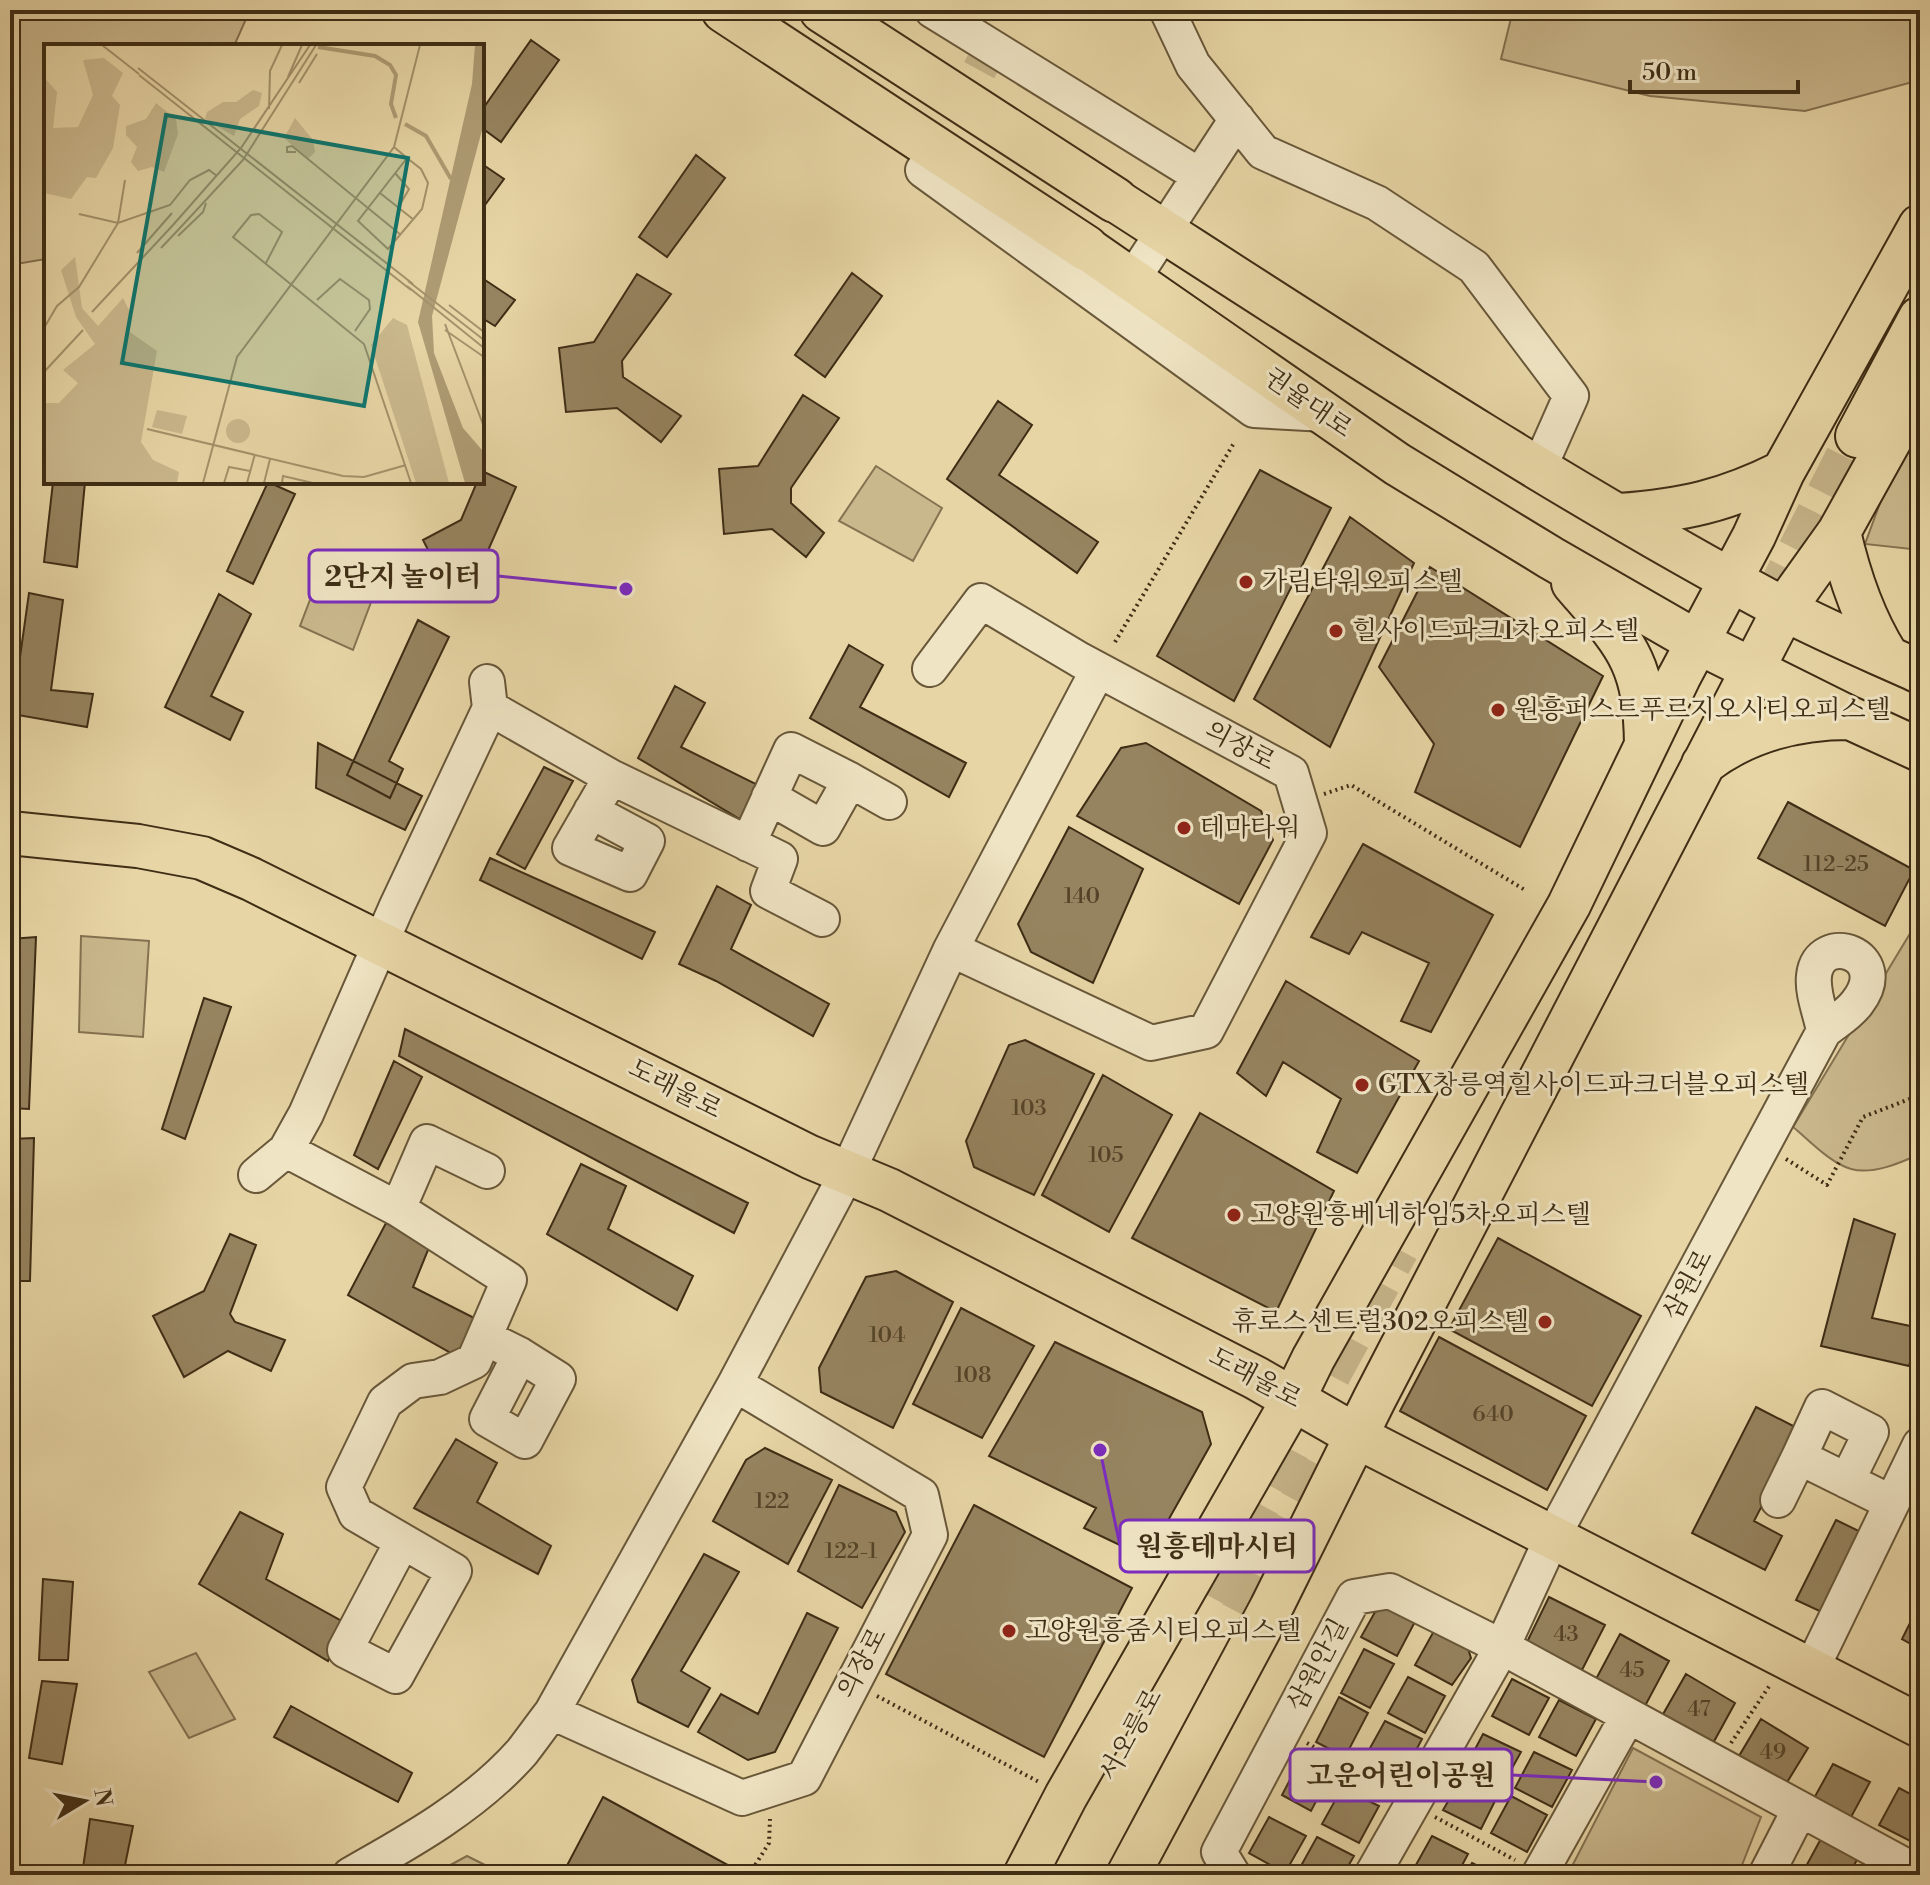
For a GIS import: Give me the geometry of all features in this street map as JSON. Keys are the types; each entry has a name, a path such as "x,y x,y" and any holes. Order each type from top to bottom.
{"highway":[{"name":"권율대로","path":"724,10 1086,248"},
{"path":"822,10 1115,200"}],"main road":[{"path":"1115,200 1539,468 1784,609 1903,664"},
{"path":"1025,1875 1066,1796 1306,1405 1313,1359 1569,905 1783,472 1920,226"},
{"name":"권율대로","path":"1086,248 1397,464 1551,558 1697,642 1920,750"},
{"path":"1920,265 1845,430 1920,318"},
{"path":"1128,1875 1271,1608 1752,669 1784,609 1839,532 1920,386"},
{"path":"1619,515 1709,503 1747,490 1783,472"},
{"path":"1839,532 1853,585 1876,638 1903,664"},
{"path":"1551,558 1611,627 1633,660 1646,711 1646,747"},
{"path":"1702,765 1722,750 1760,732 1820,718 1850,718"},
{"name":"도래울로","path":"10,833 138,846 202,858 251,879 810,1157 889,1190 1306,1405"},
{"path":"1306,1405 1367,1442 1920,1726"},
{"name":"서오릉로","path":"1054,1875 1225,1605 1096,1875"}],"street":[{"path":"932,10 988,56 1200,176"},
{"path":"1167,10 1193,65 1263,152 1377,203 1474,267 1571,396 1539,468"},
{"path":"1132,280 1237,119"},
{"path":"931,160 923,170 1254,410 1325,414"},
{"path":"350,1875 400,1847 470,1801 521,1752 552,1712 735,1384 847,1173 951,949 1107,656 981,601 930,669"},
{"name":"의장로","path":"951,949 1151,1043 1206,1031 1309,833 1291,773 1107,656"},
{"path":"256,1175 286,1150 306,1114 489,695 611,777 780,859 768,891 822,919"},
{"path":"748,844 791,750 889,802"},
{"path":"591,811 611,777"},
{"path":"769,797 823,828 850,780"},
{"name":"삼원로","path":"1552,1538 1824,1031"},
{"path":"398,1209 427,1142 487,1171"},
{"path":"286,1150 398,1209 509,1280 474,1361 440,1377 413,1381 385,1402 344,1487 356,1514 402,1542"},
{"path":"486,1338 520,1355"},
{"name":"의장로","path":"552,1712 742,1798 804,1778 930,1535 921,1495 735,1384"},
{"path":"1778,1500 1822,1407 1871,1432 1847,1481"},
{"path":"1811,1670 1920,1445"},
{"path":"1799,1457 1892,1503"},
{"path":"1372,1875 1502,1647 1552,1538"},
{"name":"삼원안길","path":"1233,1875 1219,1852 1354,1597 1390,1591 1502,1647 1920,1874"},
{"path":"1540,1874 1628,1716"},
{"path":"1766,1875 1800,1809"}],"path":[{"path":"1107,656 1234,443"},
{"path":"1321,795 1351,785 1525,890"},
{"path":"1781,1156 1827,1185 1863,1117 1920,1095"},
{"path":"1716,1763 1770,1685"},
{"path":"871,1693 1044,1785"},
{"path":"749,1875 769,1843 770,1817"}],"shaded area":[{"path":"10,10 250,10 235,44 44,44 44,259 10,265"},
{"path":"1513,10 1920,10 1920,80 1805,111 1650,96 1501,59"},
{"path":"1920,394 1920,550 1865,544"},
{"path":"876,466 942,508 913,561 839,521"},
{"path":"326,558 379,581 353,650 300,626"},
{"path":"1917,922 1920,923 1920,1154 1877,1169 1851,1169 1828,1157 1793,1127"},
{"path":"81,936 149,941 143,1037 79,1032"},
{"path":"196,1653 235,1719 189,1738 149,1672"},
{"path":"1633,1748 1761,1817 1738,1875 1575,1875 1569,1872"},
{"path":"467,1856 505,1875 432,1875"}],"building":[{"path":"531,40 559,60 501,142 484,129 484,107"},
{"path":"696,155 725,178 667,257 639,237"},
{"path":"484,165 504,179 484,206"},
{"path":"852,273 882,296 825,377 795,355"},
{"path":"637,274 671,294 622,361 623,377 681,416 661,442 617,408 566,412 559,348 594,342"},
{"path":"484,279 515,300 495,326 484,319"},
{"path":"803,395 839,418 791,488 791,503 824,533 806,557 772,529 724,534 719,469 758,466"},
{"path":"998,401 1032,425 999,475 1098,542 1077,573 947,479"},
{"name":"가림타워오피스텔","path":"1260,470 1331,508 1234,701 1157,656"},
{"path":"484,472 516,487 486,555 498,577 453,599 423,540 461,520 476,484 484,484"},
{"path":"53,484 85,484 77,567 44,562"},
{"path":"267,484 295,494 253,584 227,571"},
{"name":"힐사이드파크1차오피스텔","path":"1350,517 1414,563 1330,747 1254,699"},
{"name":"원흥퍼스트푸르지오시티오피스텔","path":"1430,567 1603,676 1520,847 1415,792 1434,744 1379,667"},
{"path":"29,593 63,600 51,690 93,694 87,727 12,714"},
{"path":"219,594 251,614 211,696 243,712 230,740 165,707"},
{"path":"418,620 449,637 389,761 403,769 390,798 347,775"},
{"path":"849,645 883,665 860,707 966,763 949,797 810,718"},
{"path":"675,686 705,703 681,747 766,789 748,824 638,758"},
{"path":"318,743 422,796 405,830 316,788"},
{"name":"테마타워","path":"1146,743 1261,811 1273,840 1239,904 1077,816 1121,748"},
{"path":"544,767 573,781 525,869 497,854"},
{"path":"1788,802 1914,870 1885,926 1758,858"},
{"path":"1069,827 1143,869 1093,983 1031,952 1018,924"},
{"path":"1363,844 1493,915 1431,1032 1401,1021 1429,963 1362,932 1349,954 1311,937"},
{"path":"490,858 655,932 642,959 480,880"},
{"path":"717,886 751,905 731,949 829,1004 813,1036 716,981 679,964"},
{"path":"36,937 29,1109 10,1108 10,939"},
{"name":"GTX창릉역힐사이드파크더블오피스텔","path":"1286,981 1419,1061 1357,1173 1317,1152 1341,1099 1283,1062 1266,1096 1237,1073"},
{"path":"204,998 231,1007 185,1139 162,1129"},
{"path":"405,1029 748,1203 734,1233 399,1056"},
{"path":"1025,1040 1094,1074 1034,1195 974,1167 966,1141 1009,1045"},
{"path":"394,1061 422,1077 378,1169 354,1155"},
{"path":"1103,1075 1172,1115 1109,1232 1042,1195"},
{"name":"고양원흥베네하임5차오피스텔","path":"1200,1113 1334,1191 1276,1312 1132,1238"},
{"path":"34,1138 30,1281 10,1281 10,1139"},
{"path":"581,1164 626,1186 608,1229 693,1276 677,1310 547,1234"},
{"path":"1854,1219 1895,1234 1872,1318 1920,1328 1909,1366 1821,1346"},
{"path":"386,1223 430,1245 413,1287 486,1324 467,1362 348,1295"},
{"path":"230,1234 256,1245 230,1314 235,1322 285,1340 271,1371 228,1351 184,1377 153,1316 204,1291"},
{"name":"휴로스센트럴302오피스텔","path":"1498,1238 1641,1316 1592,1406 1449,1329"},
{"path":"896,1271 953,1302 893,1428 821,1392 819,1368 866,1277"},
{"path":"961,1308 1034,1346 982,1438 913,1404"},
{"path":"1439,1337 1586,1416 1547,1490 1400,1411"},
{"path":"1055,1342 1202,1412 1211,1444 1147,1558 1084,1528 1096,1508 989,1456"},
{"path":"1756,1407 1801,1430 1754,1521 1782,1536 1765,1570 1692,1533"},
{"path":"456,1439 497,1463 477,1502 551,1546 538,1574 414,1508"},
{"path":"765,1448 832,1480 788,1564 713,1521 746,1460"},
{"path":"839,1485 896,1512 905,1532 862,1608 798,1571"},
{"name":"고양원흥줌시티오피스텔","path":"974,1505 1132,1588 1044,1757 886,1674"},
{"path":"240,1512 283,1534 266,1579 347,1624 328,1661 199,1584"},
{"path":"1836,1520 1867,1535 1828,1615 1796,1600"},
{"path":"704,1554 739,1572 681,1671 710,1688 688,1727 638,1702 632,1680"},
{"path":"43,1579 73,1582 68,1660 39,1660"},
{"path":"1549,1597 1605,1625 1582,1670 1527,1642"},
{"path":"1920,1603 1920,1649 1902,1639"},
{"path":"1396,1604 1418,1616 1397,1656 1361,1637 1375,1612"},
{"path":"807,1613 838,1628 775,1752 748,1760 698,1732 721,1694 758,1714"},
{"path":"1439,1622 1463,1633 1471,1658 1452,1685 1415,1665"},
{"path":"1620,1634 1669,1661 1645,1706 1596,1679"},
{"path":"1364,1649 1394,1664 1370,1708 1341,1693"},
{"path":"1686,1674 1735,1703 1712,1745 1662,1716"},
{"path":"1408,1677 1445,1696 1425,1733 1388,1713"},
{"path":"1512,1679 1549,1698 1529,1735 1492,1716"},
{"path":"42,1681 77,1684 62,1764 29,1758"},
{"path":"1339,1697 1368,1713 1345,1757 1316,1742"},
{"path":"1559,1700 1596,1719 1576,1756 1539,1737"},
{"path":"291,1706 412,1773 398,1802 274,1737"},
{"path":"1761,1719 1808,1748 1786,1784 1739,1756"},
{"path":"1385,1721 1422,1739 1402,1777 1365,1757"},
{"path":"1483,1734 1521,1752 1500,1790 1464,1770"},
{"path":"1305,1751 1334,1767 1311,1811 1282,1795"},
{"path":"1534,1752 1572,1770 1552,1807 1515,1788"},
{"path":"1833,1764 1870,1782 1850,1819 1813,1800"},
{"path":"1460,1781 1496,1799 1481,1829 1443,1810"},
{"path":"1342,1788 1379,1806 1359,1843 1322,1824"},
{"path":"1899,1788 1920,1799 1920,1836 1916,1844 1879,1825"},
{"path":"1511,1796 1547,1815 1527,1852 1491,1833"},
{"path":"603,1797 735,1869 732,1875 562,1875"},
{"path":"1269,1817 1306,1836 1285,1873 1249,1853"},
{"path":"90,1819 133,1826 123,1875 82,1875"},
{"path":"1824,1833 1861,1852 1849,1875 1814,1875 1804,1870"},
{"path":"1432,1836 1468,1854 1457,1875 1418,1875 1412,1872"},
{"path":"1317,1837 1354,1856 1343,1875 1297,1873"},
{"path":"1870,1858 1904,1875 1861,1875"},
{"path":"1472,1863 1496,1875 1465,1875"}],"tunnel":[{"path":"931,160 983,63"},
{"path":"1770,607 1857,436"},
{"path":"1209,1596 1398,1249"},
{"path":"1241,1614 1323,1460"}],"place":[{"name":"가림타워오피스텔","path":"1246,582"},
{"name":"2단지 놀이터","path":"626,589"},
{"name":"힐사이드파크1차오피스텔","path":"1336,631"},
{"name":"원흥퍼스트푸르지오시티오피스텔","path":"1498,710"},
{"name":"테마타워","path":"1184,828"},
{"name":"GTX창릉역힐사이드파크더블오피스텔","path":"1362,1085"},
{"name":"고양원흥베네하임5차오피스텔","path":"1234,1215"},
{"name":"휴로스센트럴302오피스텔","path":"1545,1322"},
{"name":"원흥테마시티","path":"1100,1450"},
{"name":"고양원흥줌시티오피스텔","path":"1009,1631"},
{"name":"고운어린이공원","path":"1656,1782"}]}
